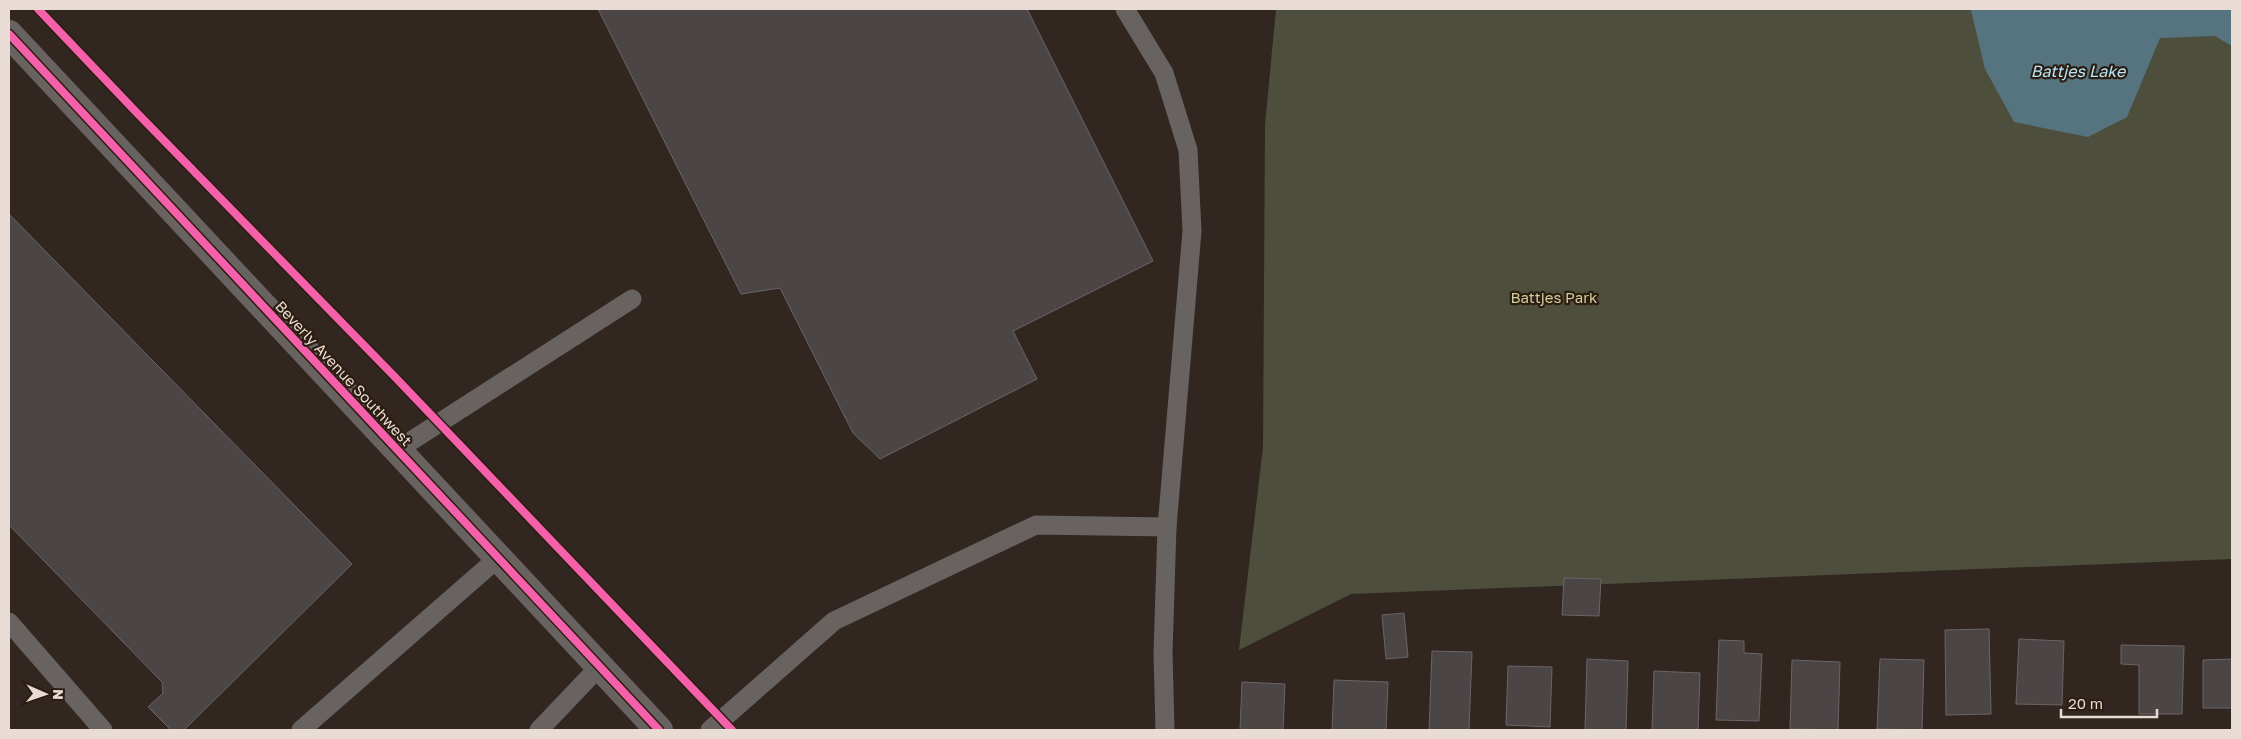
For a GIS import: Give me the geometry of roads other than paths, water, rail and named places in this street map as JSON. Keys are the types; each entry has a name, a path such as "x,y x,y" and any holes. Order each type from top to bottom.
{"street":[{"name":"Beverly Avenue Southwest","path":"9,34 659,730"}],"lane":[{"path":"1125,9 1164,73 1188,150 1192,231 1167,527 1163,653 1165,730"},
{"path":"398,450 632,299"},
{"path":"710,730 834,621 1036,525 1167,527"},
{"path":"301,730 498,558"},
{"path":"9,622 103,730"},
{"path":"539,730 599,666"}],"water":[{"name":"Battjes Lake","path":"2232,9 2232,46 2215,36 2160,38 2127,117 2088,137 2014,122 1985,69 1971,10"}],"park label":[{"name":"Battjes Park","path":"1554,297"}]}
